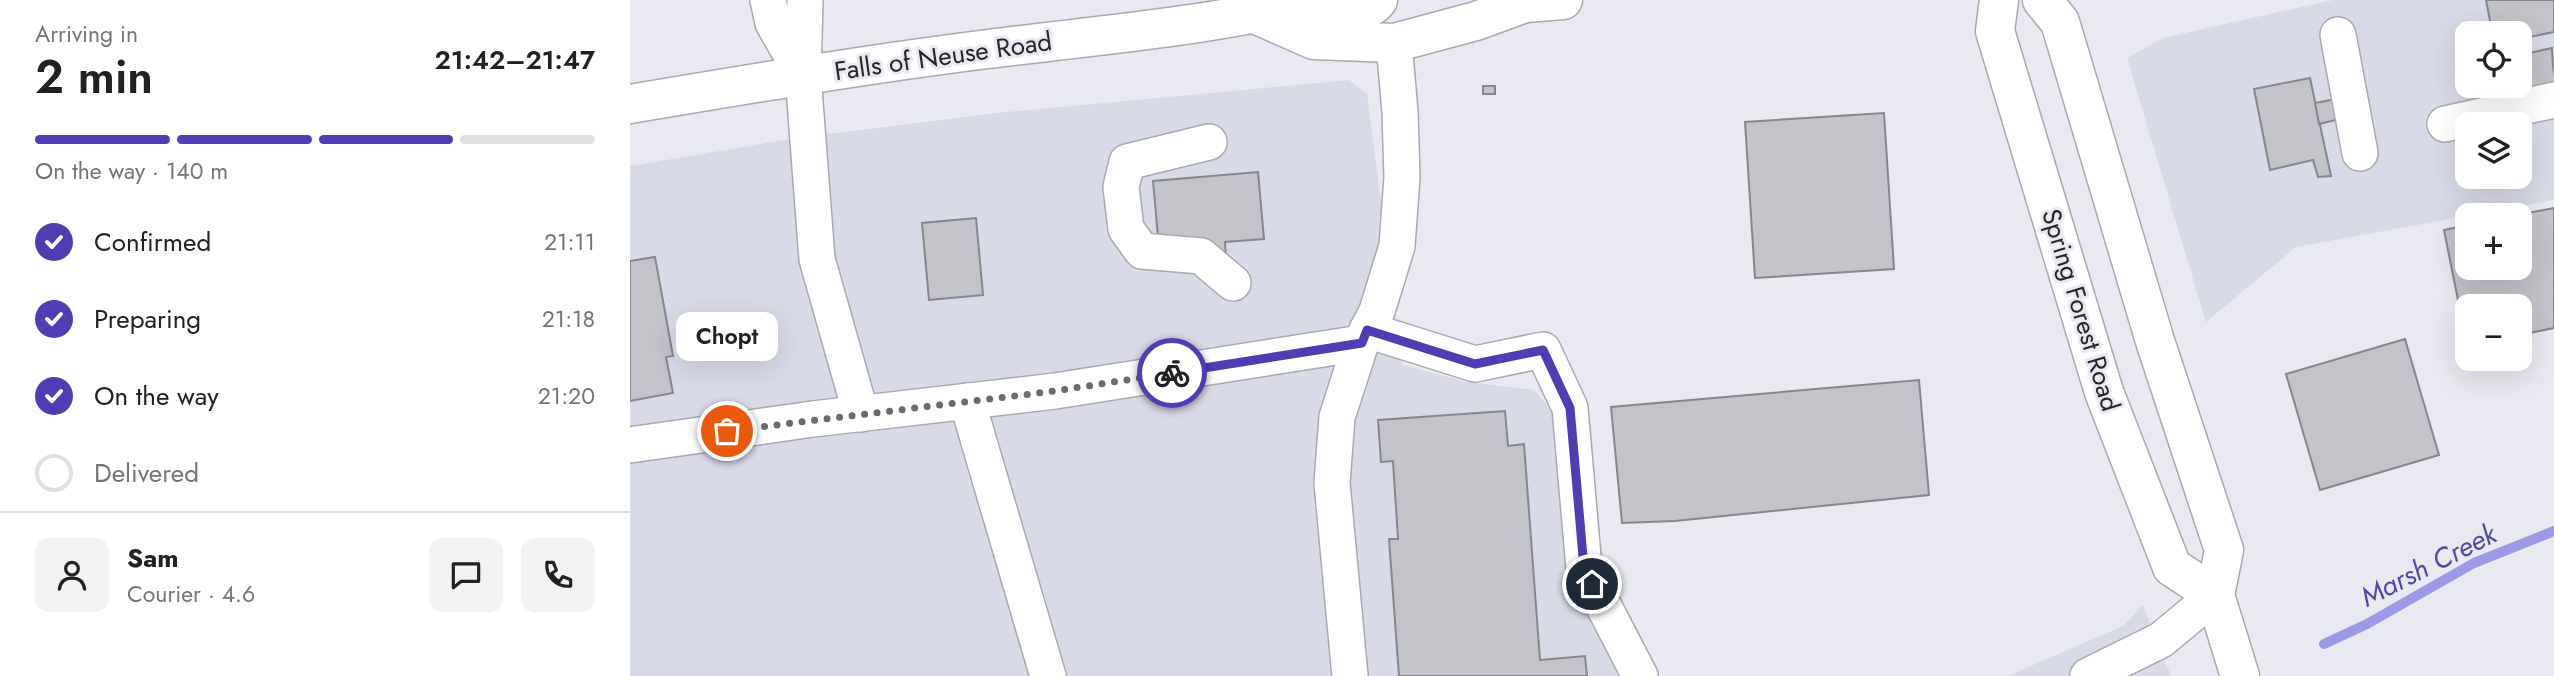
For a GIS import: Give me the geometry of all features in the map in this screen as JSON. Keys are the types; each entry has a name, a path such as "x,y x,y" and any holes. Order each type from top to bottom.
{"main road":[{"name":"Falls of Neuse Road","path":"630,104 976,50 1257,15 1315,0"},
{"path":"1257,15 1351,13 1365,11 1378,0"},
{"path":"1257,15 1314,40 1394,43 1476,21 1516,1 1563,0"},
{"name":"Spring Forest Road","path":"1999,0 1996,31 2104,392 2172,567 2215,595"},
{"path":"2042,0 2060,22 2155,341 2224,550 2215,595 2240,676"}],"street":[{"path":"768,0 773,23 803,75"},
{"path":"805,0 803,75 817,258 861,414"},
{"path":"2338,35 2360,153"},
{"path":"1350,676 1332,483 1337,416 1364,337 1377,311 1397,246 1402,177 1394,43"},
{"path":"2481,98 2442,113 2554,100"},
{"path":"1209,142 1127,162 1121,187 1126,229 1142,251 1201,256 1233,284"},
{"path":"630,445 1086,387 1364,337 1475,364 1543,350 1570,408 1584,568 1640,676"},
{"path":"967,401 1048,676"},
{"path":"2088,676 2161,640 2215,595"}],"shaded area":[{"path":"2333,0 2554,0 2554,200 2532,204 2455,203 2455,218 2296,247 2206,322 2127,58 2163,38"},
{"path":"1349,80 1367,94 1402,365 1467,382 1534,390 1553,412 1564,539 1586,611 1619,676 630,676 630,166 796,138 997,113"},
{"path":"2143,605 2171,676 2008,676 2123,626"}],"building":[{"path":"2486,0 2554,0 2554,32 2532,37 2532,21 2490,21"},
{"path":"2552,48 2554,91 2532,95 2532,52"},
{"path":"2310,78 2331,176 2318,177 2313,160 2270,170 2254,89"},
{"path":"1483,86 1495,86 1495,94 1483,94"},
{"path":"2341,98 2344,118 2319,124 2315,103"},
{"path":"1884,113 1894,269 1755,278 1745,122"},
{"path":"1258,172 1264,239 1225,242 1226,260 1159,248 1153,181"},
{"path":"2554,208 2554,328 2532,333 2532,294 2457,294 2444,230 2455,228 2455,280 2532,280 2532,212"},
{"path":"976,218 983,295 929,300 922,223"},
{"path":"655,257 673,356 666,357 673,393 630,401 630,261"},
{"path":"2405,339 2439,455 2320,490 2286,374"},
{"path":"1919,380 1929,495 1675,521 1622,523 1611,407"},
{"path":"1505,411 1508,446 1524,444 1540,660 1585,656 1587,676 1399,676 1389,539 1398,539 1393,461 1381,462 1378,420"}],"waterway":[{"name":"Marsh Creek","path":"2324,644 2367,624 2474,563 2554,531"}],"tunnel":[{"path":"2532,81 2554,76"}],"way so far":[{"path":"727,431 1055,391 1172,373"}],"place":[{"name":"Chopt","path":"727,431"}],"route":[{"path":"1172,373 1362,343 1367,330 1475,364 1543,350 1570,408 1584,568 1592,584"}]}
